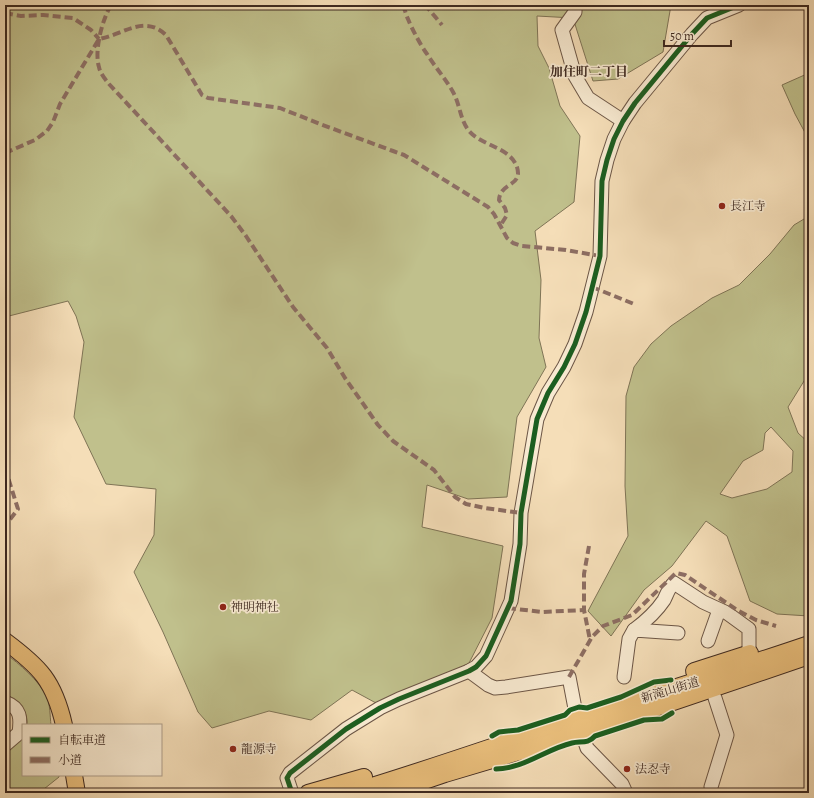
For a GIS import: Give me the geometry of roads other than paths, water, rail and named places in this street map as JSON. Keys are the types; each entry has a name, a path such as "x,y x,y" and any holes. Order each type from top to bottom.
{"main road":[{"path":"625,703 680,676 809,633"},
{"path":"5,641 34,663 46,678 58,702 64,724"},
{"name":"新滝山街道","path":"389,793 445,774 544,745 625,703 728,672 809,644"},
{"name":"新滝山街道","path":"349,793 409,775 513,740 643,713 809,656"},
{"path":"643,713 672,713 809,666"},
{"path":"308,793 418,761 492,736 513,740"},
{"path":"422,793 496,769 544,745"},
{"path":"74,776 77,793"}],"street":[{"path":"576,5 575,12 562,30 575,76 588,98 623,121"},
{"path":"292,793 287,778 290,773 346,729 399,699 469,671 476,667 486,656 511,601 520,544 521,513 537,419 548,393 564,367 575,344 586,312 600,256 602,181 607,160 623,121 635,103 692,34 708,11 739,5"},
{"path":"624,677 629,639 634,630 644,623 657,609 671,585 674,583 703,602 727,613 749,629 749,653"},
{"path":"708,641 718,610"},
{"path":"634,630 678,633"},
{"path":"469,671 488,685 495,688 569,676 580,726 587,748 622,784 626,793"},
{"path":"711,787 726,735 715,698"},
{"path":"5,702 14,705 20,719 19,733 5,745"}],"place":[{"name":"長江寺","path":"722,206"},
{"name":"神明神社","path":"223,607"},
{"name":"龍源寺","path":"233,749"},
{"name":"法忍寺","path":"627,769"}],"district":[{"name":"加住町二丁目","path":"589,71"}]}
